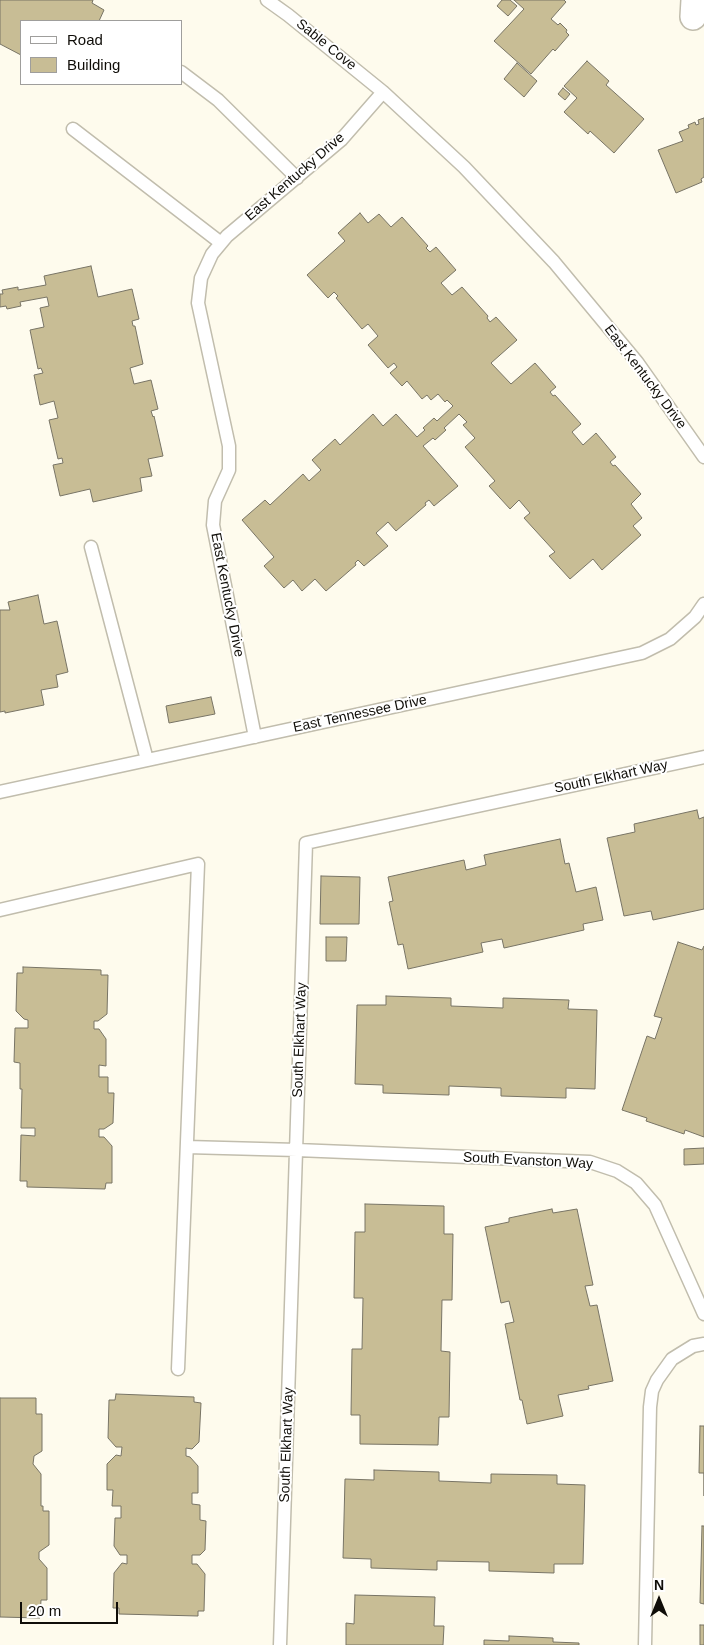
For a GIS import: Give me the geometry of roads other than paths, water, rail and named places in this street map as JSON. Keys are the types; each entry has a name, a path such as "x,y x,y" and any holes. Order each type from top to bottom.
{"lane":[{"name":"Sable Cove","path":"267,0 384,92"},
{"path":"182,73 218,100 297,178"},
{"name":"East Kentucky Drive","path":"256,737 213,525 215,501 229,470 230,446 198,303 201,278 212,254 227,236 341,140 384,92 464,167 554,262 637,362 704,457"},
{"path":"73,129 222,243"},
{"path":"91,547 147,760"},
{"name":"East Tennessee Drive","path":"0,792 642,653 670,639 695,617 704,604"},
{"name":"South Elkhart Way","path":"280,1645 306,843 704,757"},
{"path":"0,910 198,864 178,1369"},
{"name":"South Evanston Way","path":"187,1147 590,1162 617,1171 636,1183 655,1205 704,1314"},
{"path":"645,1645 650,1407 652,1391 657,1380 672,1359 693,1346 704,1344"}]}
